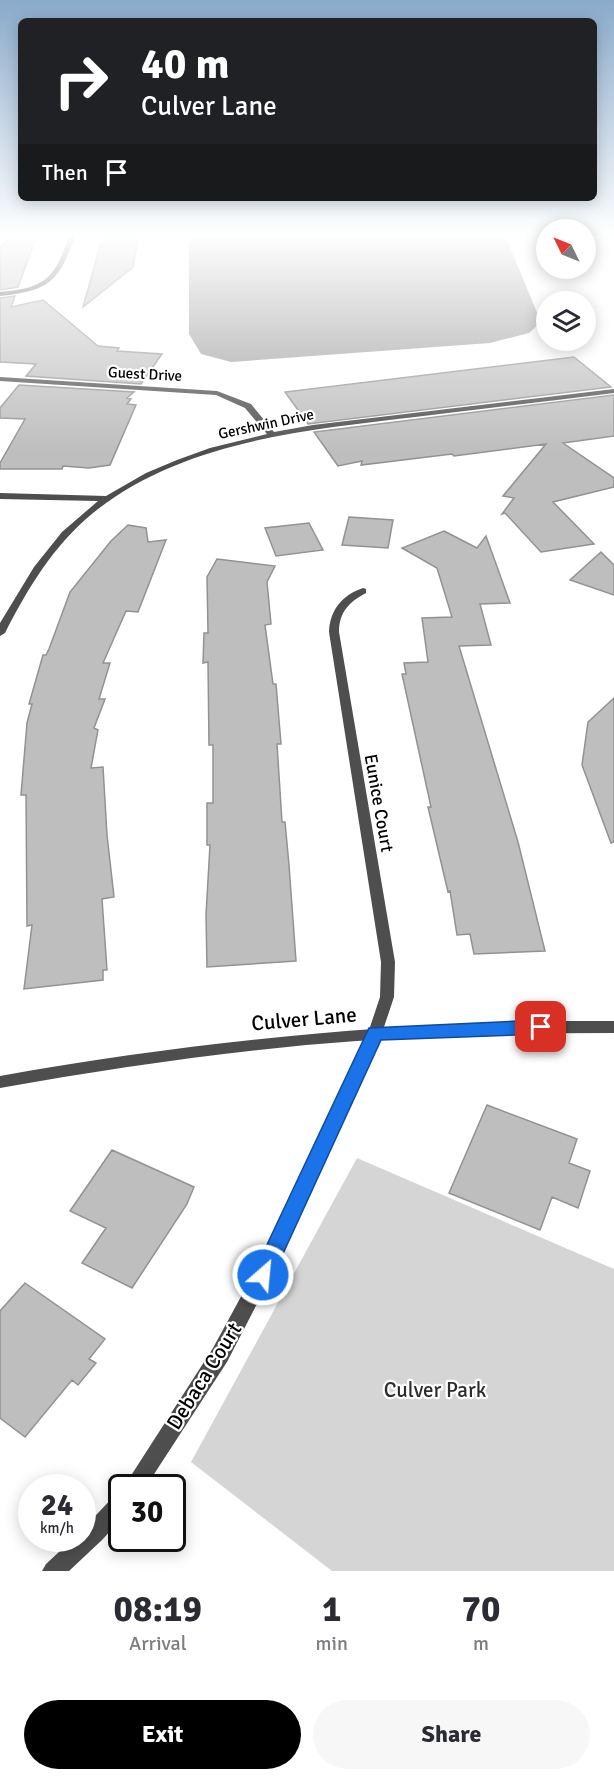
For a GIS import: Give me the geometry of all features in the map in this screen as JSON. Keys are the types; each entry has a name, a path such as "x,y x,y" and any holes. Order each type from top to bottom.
{"street":[{"name":"Guest Drive","path":"0,379 217,393 248,406 272,435"},
{"name":"Gershwin Drive","path":"0,633 19,596 45,557 66,533 108,499 138,481 190,458 222,447 272,435 325,426 614,391"},
{"path":"0,496 108,499"},
{"name":"Eunice Court","path":"363,591 340,606 334,618 334,632 388,962 387,997 375,1033"},
{"name":"Culver Lane","path":"0,1082 210,1049 375,1033 614,1027"},
{"name":"Debaca Court","path":"142,1474 220,1355 268,1265 375,1033"},
{"path":"53,1571 108,1518"}],"green space":[{"name":"Culver Park","path":"357,1158 614,1269 614,1571 332,1571 191,1462"}],"shaded area":[{"path":"189,306 534,306 536,310 536,327 529,333 490,343 231,362 201,354 189,334"}],"building":[{"path":"0,306 51,306 98,346 119,348 117,351 162,354 141,384 26,376 36,364 0,362"},
{"path":"574,357 611,387 308,424 285,392"},
{"path":"19,385 134,392 127,398 131,399 127,404 136,405 110,465 89,468 63,466 62,469 0,469 0,463 25,419 0,418 0,408"},
{"path":"614,395 614,436 563,443 614,478 614,487 553,502 594,544 541,552 505,513 502,514 514,498 503,496 546,444 361,465 362,461 338,466 314,432"},
{"path":"349,517 393,520 388,548 342,545"},
{"path":"309,523 323,550 276,556 265,528"},
{"path":"128,525 146,528 148,542 166,540 138,612 126,611 103,663 110,663 99,699 105,699 94,728 98,730 91,768 103,767 114,897 102,899 107,970 103,970 103,980 24,989 32,925 27,926 26,795 21,795 27,723 32,704 29,704 43,655 46,655 49,649 70,592 111,541"},
{"path":"444,531 477,548 486,536 510,603 480,604 491,645 459,646 518,842 545,951 474,954 470,934 457,935 450,891 448,892 428,807 431,807 402,674 406,674 404,663 428,662 422,618 452,617 437,568 402,548"},
{"path":"601,552 614,565 614,595 570,580"},
{"path":"217,559 275,566 267,582 271,624 265,625 273,684 276,684 281,744 277,744 282,822 285,822 296,961 207,967 206,915 210,845 207,845 207,803 213,803 213,745 209,745 208,662 203,663 204,633 208,633 207,577"},
{"path":"614,698 614,842 611,843 582,765 588,722"},
{"path":"487,1105 577,1139 569,1163 590,1171 578,1208 552,1197 540,1230 449,1193"},
{"path":"112,1150 194,1187 187,1204 132,1288 82,1263 106,1228 70,1211"},
{"path":"25,1283 105,1339 89,1359 96,1363 78,1385 72,1380 25,1437 0,1418 0,1311"}],"route":[{"path":"263,1275 375,1033 541,1027"}]}
